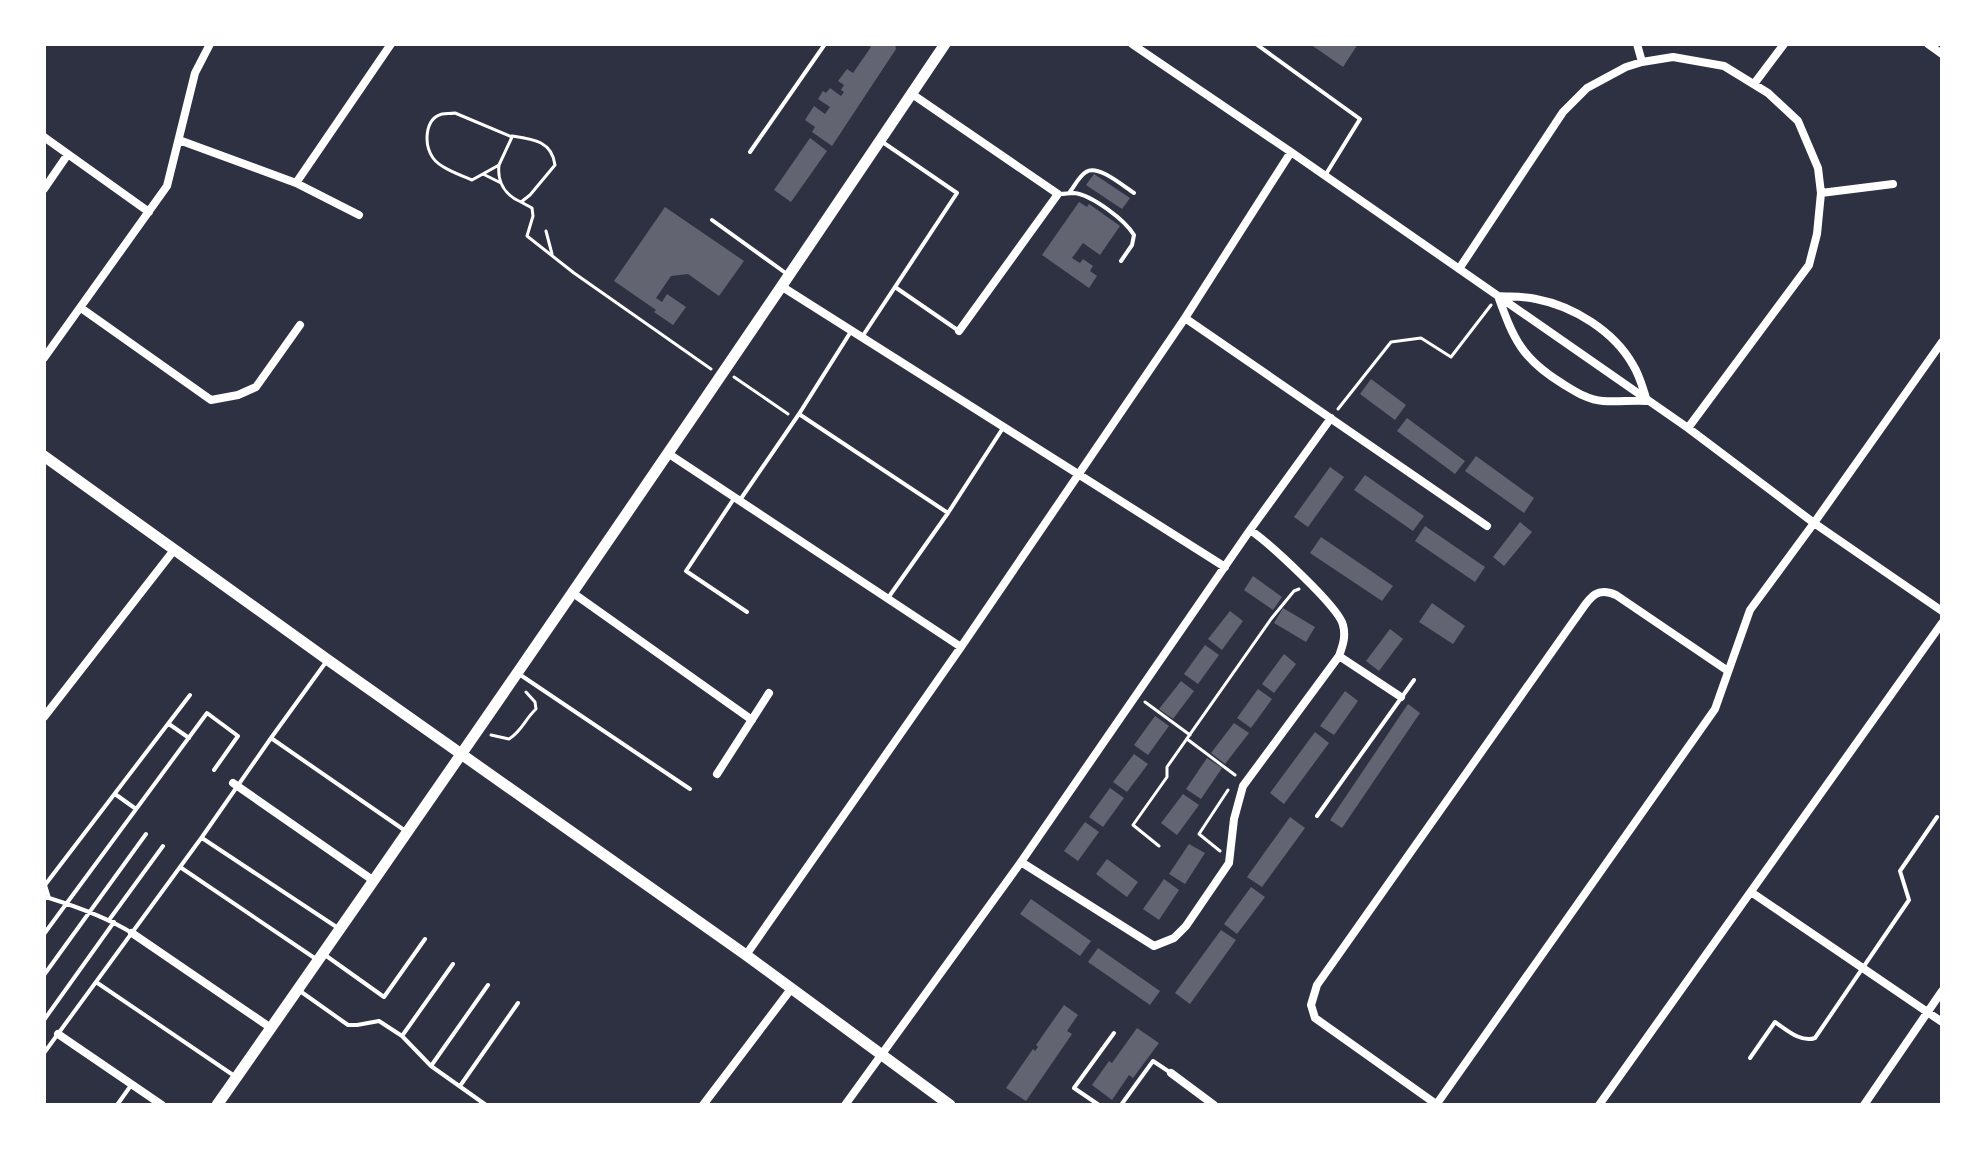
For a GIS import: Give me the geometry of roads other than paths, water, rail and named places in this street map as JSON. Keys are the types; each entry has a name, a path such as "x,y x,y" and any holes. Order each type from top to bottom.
{"street":[{"path":"44,358 167,186 195,73 210,44"},
{"path":"296,183 391,44"},
{"path":"217,1105 669,454 945,44"},
{"path":"1132,44 1688,428 1814,523 1942,611"},
{"path":"1637,44 1642,62"},
{"path":"1754,84 1784,44"},
{"path":"1928,44 1942,54"},
{"path":"1459,269 1563,112 1587,88 1626,67 1673,57 1724,66 1768,93 1798,121 1818,168 1821,193 1817,234 1809,265 1688,428"},
{"path":"912,94 1058,194 959,331"},
{"path":"44,137 149,212"},
{"path":"179,140 296,183 359,215"},
{"path":"746,955 1185,318 1291,152"},
{"path":"44,189 68,154"},
{"path":"1821,193 1893,184"},
{"path":"781,286 1225,567"},
{"path":"1498,296 1510,329 1522,350 1552,378 1586,397 1601,401 1647,401"},
{"path":"1498,296 1551,302 1599,328 1634,366 1647,401"},
{"path":"81,308 211,400 238,395 256,387 300,325"},
{"path":"1185,318 1487,526"},
{"path":"1728,671 1616,595 1600,590 1592,596 1317,985 1311,1005 1315,1018 1436,1105 1715,709 1750,610 1942,342"},
{"path":"845,1105 1021,862 1331,418"},
{"path":"669,454 961,647"},
{"path":"44,456 746,955 950,1105"},
{"path":"1021,862 1154,946 1174,938 1186,926 1229,863 1234,819 1246,783 1339,656 1345,641 1343,622 1267,542 1250,530"},
{"path":"44,717 174,550"},
{"path":"573,593 752,720"},
{"path":"1599,1105 1942,623"},
{"path":"1339,656 1401,697"},
{"path":"717,774 769,693"},
{"path":"235,785 374,881"},
{"path":"1751,892 1942,1022"},
{"path":"132,933 271,1028"},
{"path":"703,1105 791,989"},
{"path":"1864,1105 1942,991"},
{"path":"58,1034 162,1105"},
{"path":"1171,1073 1214,1105"}],"lane":[{"path":"750,152 825,44"},
{"path":"1256,44 1360,119 1325,176"},
{"path":"862,337 957,193 880,141"},
{"path":"1069,193 1089,169 1097,169 1134,193"},
{"path":"1058,194 1075,193 1090,198 1128,225 1134,235 1132,245 1121,261"},
{"path":"712,220 789,275"},
{"path":"895,287 959,331"},
{"path":"747,612 686,571 797,416 852,331"},
{"path":"797,416 948,513"},
{"path":"888,598 1004,427"},
{"path":"44,1053 328,660"},
{"path":"515,675 690,789"},
{"path":"1317,816 1414,680"},
{"path":"132,933 90,911 46,898 45,886 190,695"},
{"path":"44,934 207,713 238,736 214,770"},
{"path":"169,724 189,738"},
{"path":"271,738 407,832"},
{"path":"115,794 136,809"},
{"path":"1750,1058 1775,1022 1797,1036 1810,1040 1815,1038 1909,900 1900,871 1937,817"},
{"path":"44,975 146,834"},
{"path":"202,837 340,930"},
{"path":"44,1020 163,846"},
{"path":"180,867 384,997 425,939"},
{"path":"402,1036 453,964"},
{"path":"96,982 236,1077"},
{"path":"431,1066 488,985"},
{"path":"298,989 348,1025 379,1021 402,1036 431,1066 486,1105"},
{"path":"460,1086 518,1003"},
{"path":"1099,1105 1074,1088 1114,1033"},
{"path":"1121,1105 1153,1061 1171,1073"},
{"path":"117,1105 132,1084"}]}
